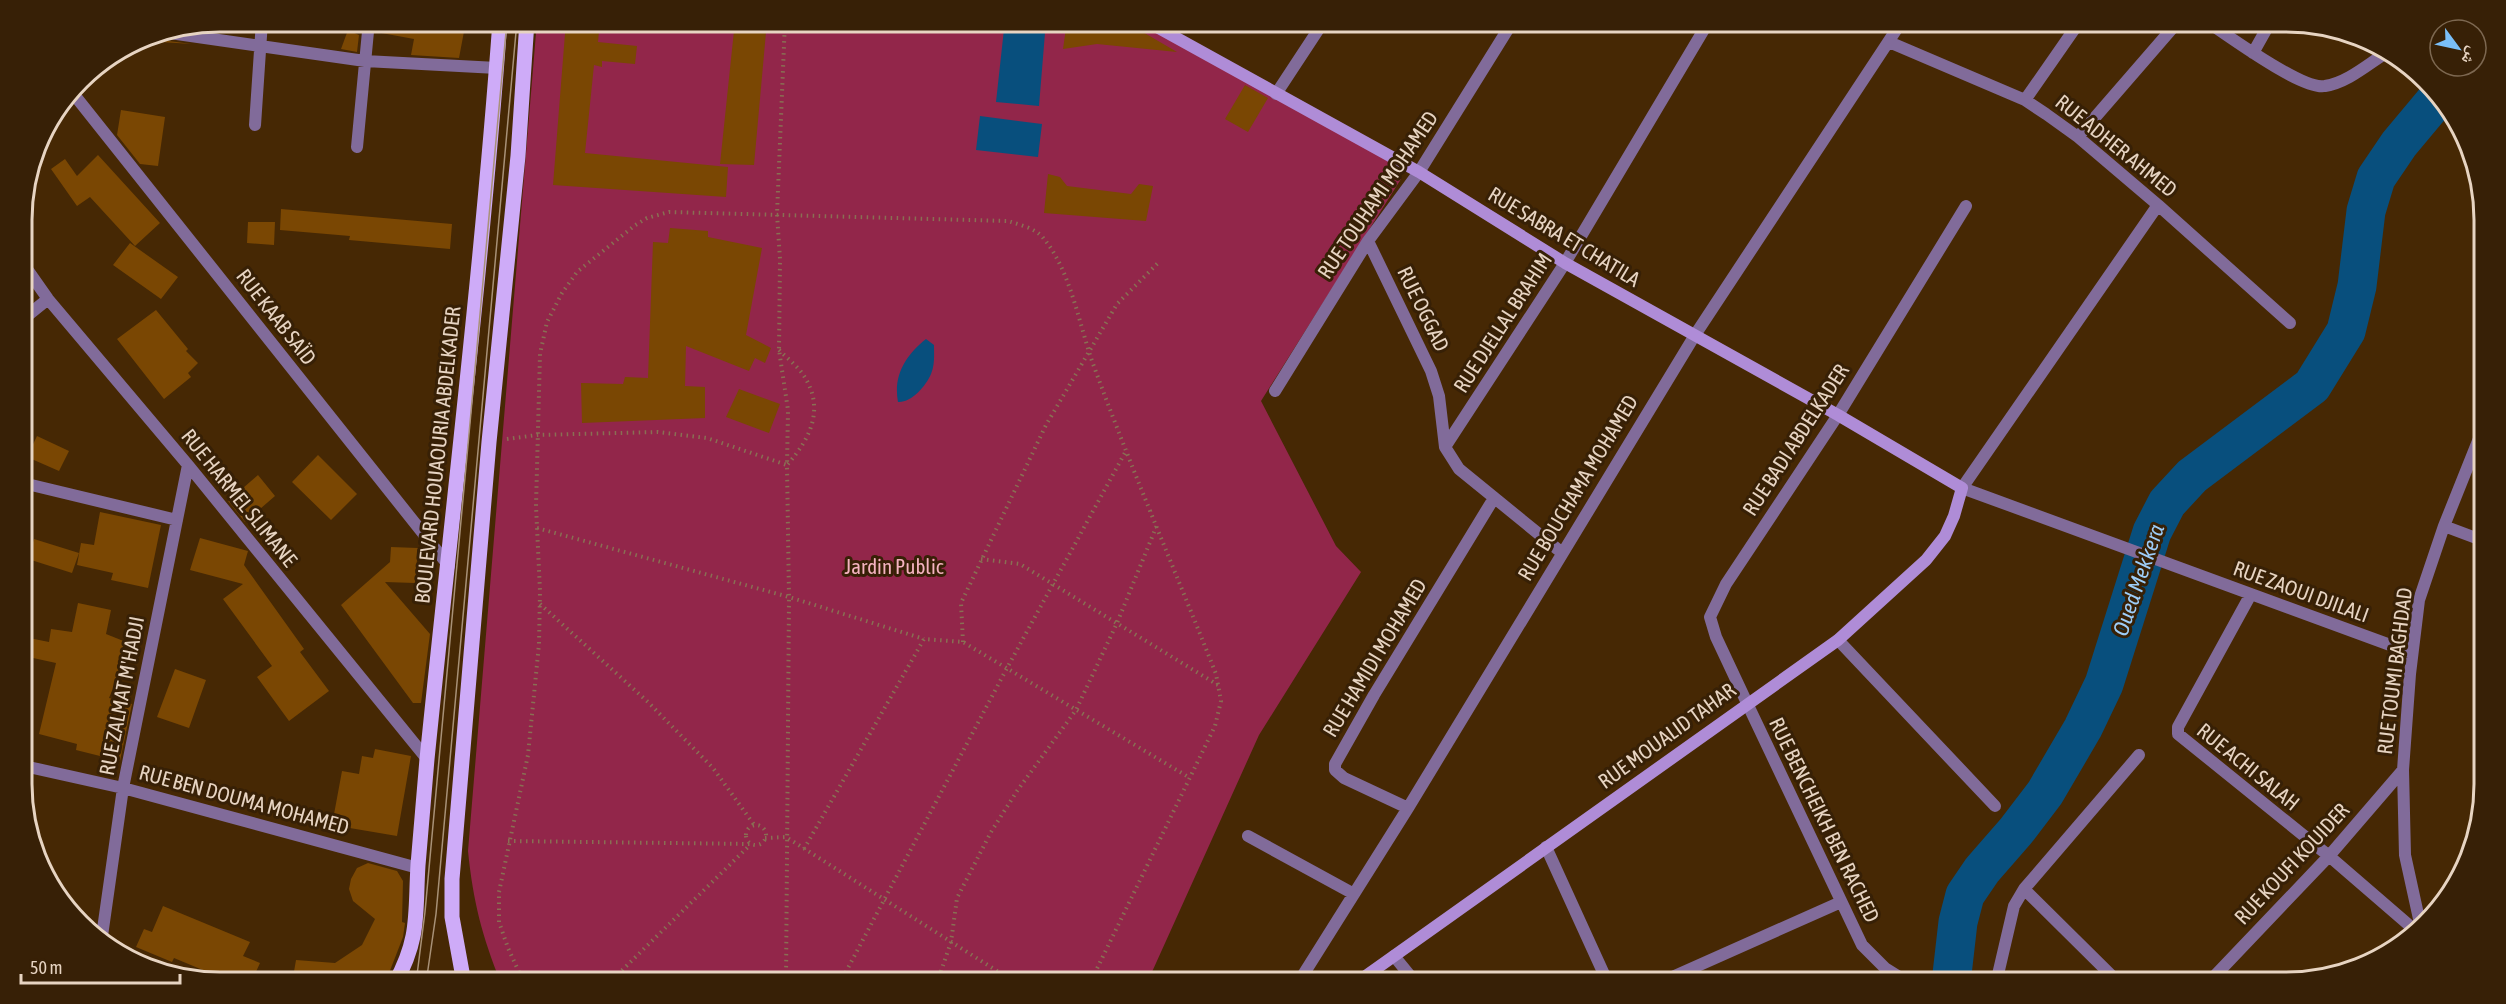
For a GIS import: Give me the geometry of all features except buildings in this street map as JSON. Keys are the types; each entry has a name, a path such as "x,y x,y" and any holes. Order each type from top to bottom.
{"main road":[{"name":"BOULEVARD HOUAOURIA ABDELKADER","path":"401,972 411,952 416,931 418,868 427,759 449,566 499,32"},
{"path":"462,972 452,917 452,879 489,441 518,156 526,32"}],"street":[{"path":"255,125 261,32"},
{"path":"357,147 368,32"},
{"name":"RUE SABRA ET CHATILA","path":"1166,32 1419,171 1565,263 1838,415 1962,488"},
{"path":"1276,94 1317,32"},
{"name":"RUE TOUHAMI MOHAMED","path":"1275,391 1368,241 1419,171 1506,32"},
{"name":"RUE DJELLAL BRAHIM","path":"1445,447 1565,263 1702,32"},
{"name":"RUE BOUCHAMA MOHAMED","path":"1305,972 1408,808 1561,552 1695,335 1895,32"},
{"path":"2025,100 2072,32"},
{"path":"2078,137 2169,32"},
{"path":"2222,32 2308,85 2323,87 2342,81 2380,57"},
{"path":"2253,53 2265,32"},
{"path":"183,35 365,61 497,68"},
{"name":"RUE ADHER AHMED","path":"1889,42 2025,100 2078,137 2158,205 2290,324"},
{"name":"RUE KAAB SAÏD","path":"77,98 449,566"},
{"path":"1962,488 2158,205"},
{"name":"RUE BADI ABDELKADER","path":"1747,703 1716,637 1710,616 1718,597 1838,415 1966,206"},
{"name":"RUE OGGAD","path":"1368,241 1431,371 1439,396 1445,447"},
{"name":"RUE HARMEL SLIMANE","path":"32,276 48,299 188,465 427,759"},
{"path":"32,313 48,299"},
{"path":"1445,447 1459,469 1561,552"},
{"name":"RUE TOUMI BAGHDAD","path":"2419,917 2405,855 2403,770 2412,653 2419,600 2444,526 2474,451"},
{"name":"RUE ZALMAT M'HADJI","path":"103,931 123,788 188,465"},
{"path":"32,485 177,520"},
{"name":"RUE ZAOUI DJILALI","path":"1962,488 2412,653"},
{"name":"RUE MOUALID TAHAR","path":"1371,972 1838,640 1926,560 1945,536 1954,516 1962,488"},
{"name":"RUE HAMIDI MOHAMED","path":"1408,808 1344,778 1335,770 1335,764 1374,695 1494,498"},
{"path":"2444,526 2474,537"},
{"name":"RUE ACHI SALAH","path":"2251,594 2178,727 2178,734 2329,856 2409,926"},
{"path":"1838,640 1995,806"},
{"name":"RUE BENCHEIKH BEN RACHED","path":"1747,703 1841,902 1869,954 1891,972"},
{"path":"1999,972 2014,906 2024,889 2139,755"},
{"name":"RUE BEN DOUMA MOHAMED","path":"32,768 123,788 418,868"},
{"name":"RUE KOUFI KOUIDER","path":"2218,972 2329,856 2403,770"},
{"path":"1248,836 1354,894"},
{"path":"1546,847 1603,972"},
{"path":"2024,889 2108,972"},
{"path":"1684,972 1841,902"},
{"path":"1394,956 1407,972"}],"path":[{"path":"785,32 777,214 780,259 779,350 788,410 786,972"},
{"path":"520,972 500,922 499,892 528,755 539,644 537,435 540,354 547,322 562,292 577,272 634,226 647,218 669,212 974,218 1008,221 1028,227 1043,237 1056,257 1127,449 1216,674 1221,701 1215,726 1095,972"},
{"path":"963,642 961,603 1046,425 1117,304 1158,263"},
{"path":"779,350 802,373 810,388 816,410 811,430 802,448 787,465"},
{"path":"489,441 537,435 658,432 706,438 787,465"},
{"path":"846,972 1006,668 1054,585 1127,449"},
{"path":"941,972 951,942 957,898 991,831 1076,710 1116,623 1157,524"},
{"path":"537,528 789,597 924,639 963,642 1190,778"},
{"path":"981,560 1020,564 1218,685"},
{"path":"540,604 648,702 714,768 755,826 763,829 765,838"},
{"path":"804,849 924,639"},
{"path":"751,844 746,836 749,829 755,826"},
{"path":"508,842 760,844 765,838 786,837 999,972"},
{"path":"620,972 751,844"}],"green space":[{"name":"Jardin Public","path":"536,32 1172,32 1401,167 1401,179 1261,401 1336,546 1361,572 1259,735 1152,972 497,972 479,918 468,851"}],"water":[{"path":"1004,32 1045,33 1039,106 996,102"},
{"path":"980,116 1042,124 1038,157 976,150"},
{"path":"926,339 934,345 934,363 931,374 918,393 908,400 898,402 899,374 912,352"}],"waterway":[{"name":"Oued Mekkera","path":"1952,972 1958,922 1965,895 1982,870 2045,793 2083,728 2104,684 2152,532 2167,503 2192,476 2312,386 2346,331 2357,286 2366,211 2376,178 2399,144 2434,103"}],"tram line":[{"path":"417,972 425,912 506,32"},
{"path":"428,972 436,914 516,32"}]}
